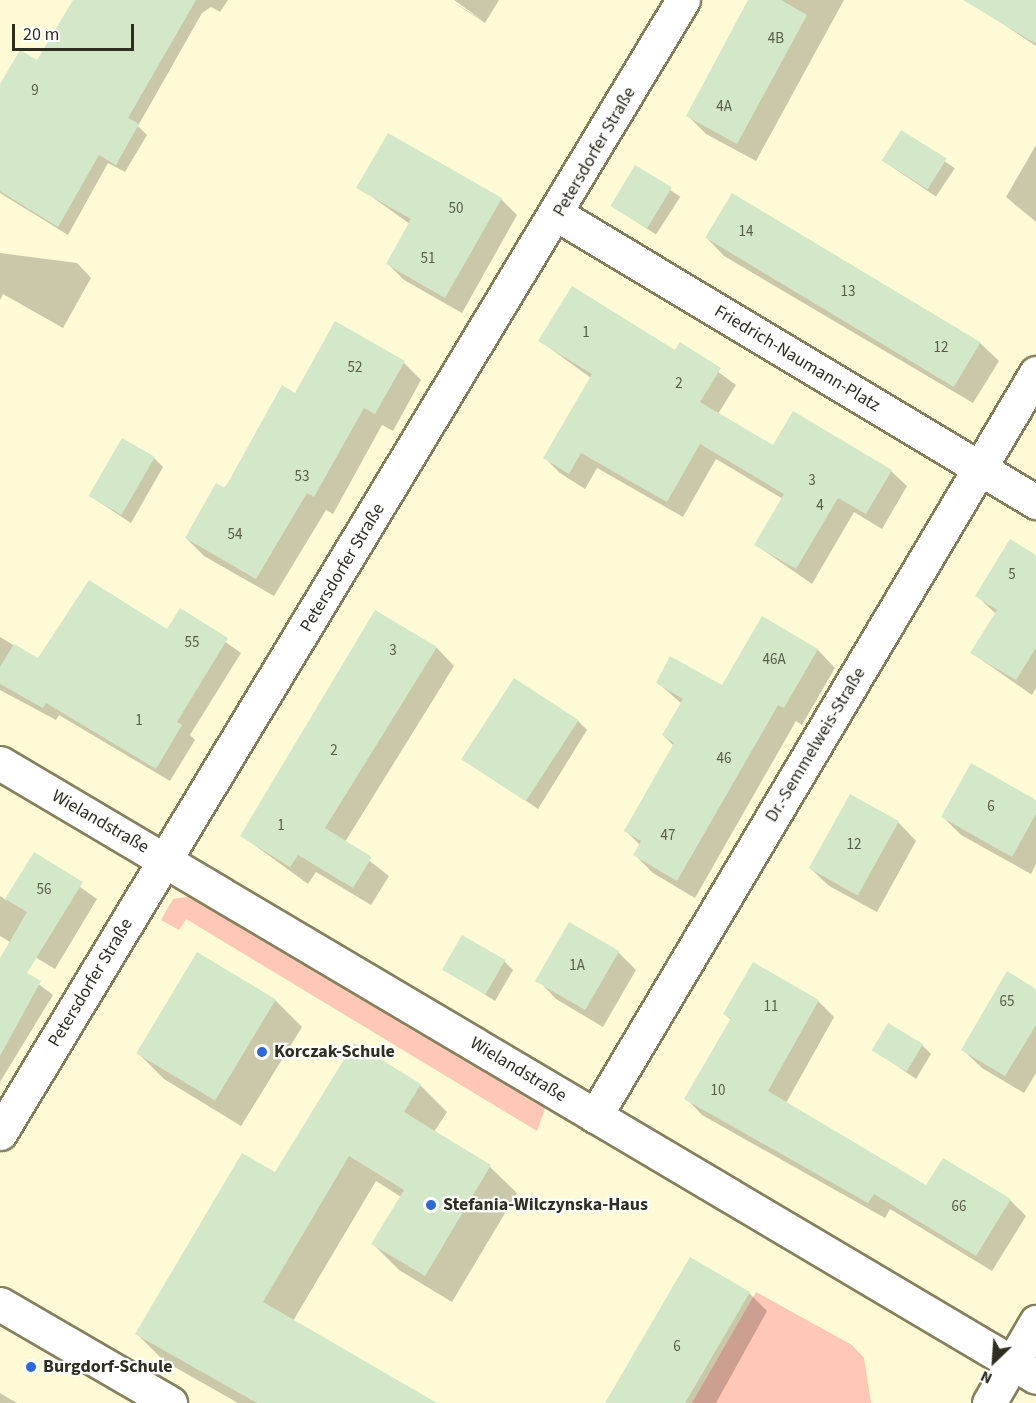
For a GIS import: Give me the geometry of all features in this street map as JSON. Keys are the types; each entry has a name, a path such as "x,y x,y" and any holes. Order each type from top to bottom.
{"street":[{"name":"Petersdorfer Straße","path":"0,1133 558,216 683,0"},
{"name":"Friedrich-Naumann-Platz","path":"558,216 1036,502"},
{"name":"Dr.-Semmelweis-Straße","path":"595,1116 1036,373"},
{"name":"Wielandstraße","path":"0,763 1024,1370"},
{"path":"0,1304 170,1403"},
{"path":"989,1403 1024,1370 1036,1322"}],"shaded area":[{"path":"198,895 537,1097 545,1109 537,1131 186,919 179,930 161,920 173,899"},
{"path":"756,1292 852,1345 864,1358 871,1403 692,1403"}],"building":[{"path":"73,0 196,0 128,118 139,124 116,165 99,155 58,227 0,191 0,84 20,50 37,60"},
{"path":"748,0 781,0 807,15 737,144 686,116"},
{"path":"963,0 1036,0 1036,44"},
{"path":"901,130 947,159 928,189 882,161"},
{"path":"388,133 502,198 445,298 386,264 411,219 356,188"},
{"path":"635,165 672,187 647,228 610,206"},
{"path":"732,193 981,342 954,387 705,238"},
{"path":"572,286 675,350 680,342 721,368 700,402 773,445 793,411 892,470 866,514 838,498 796,569 754,545 784,494 700,444 667,502 581,453 569,474 543,458 592,374 538,341"},
{"path":"335,321 405,361 375,414 364,408 314,497 307,493 256,579 185,538 216,483 225,488 282,385 295,393"},
{"path":"122,438 155,457 121,515 88,496"},
{"path":"1010,539 1036,555 1036,648 1016,680 970,653 997,610 975,596"},
{"path":"89,580 167,629 180,608 228,638 177,722 182,725 156,769 46,703 43,708 0,684 0,667 14,644 38,658"},
{"path":"375,610 437,647 325,828 372,857 353,888 298,855 290,867 240,836"},
{"path":"762,616 818,649 784,708 778,705 677,881 633,855 641,841 624,831 674,743 662,735 683,699 656,683 670,656 722,685"},
{"path":"514,678 579,720 526,801 461,759"},
{"path":"971,763 1036,800 1036,814 1012,857 941,817"},
{"path":"850,794 899,821 858,895 809,868"},
{"path":"34,852 83,882 27,973 41,981 0,1056 0,958 27,912 5,899"},
{"path":"569,922 619,951 585,1010 535,981"},
{"path":"462,935 505,960 485,995 442,970"},
{"path":"197,952 276,999 215,1101 136,1053"},
{"path":"753,962 819,1000 768,1091 926,1185 943,1158 1011,1199 976,1256 874,1194 868,1203 684,1099 731,1018 723,1014"},
{"path":"1007,971 1036,989 1036,1025 1005,1076 961,1050"},
{"path":"888,1023 923,1044 907,1072 872,1050"},
{"path":"354,1043 421,1084 404,1112 491,1165 425,1276 371,1244 404,1190 349,1156 263,1302 437,1403 257,1403 135,1334 242,1153 275,1172"},
{"path":"690,1257 750,1292 685,1403 605,1403"}],"place":[{"name":"Korczak-Schule","path":"262,1052"},
{"name":"Stefania-Wilczynska-Haus","path":"431,1205"},
{"name":"Burgdorf-Schule","path":"31,1367"}]}
